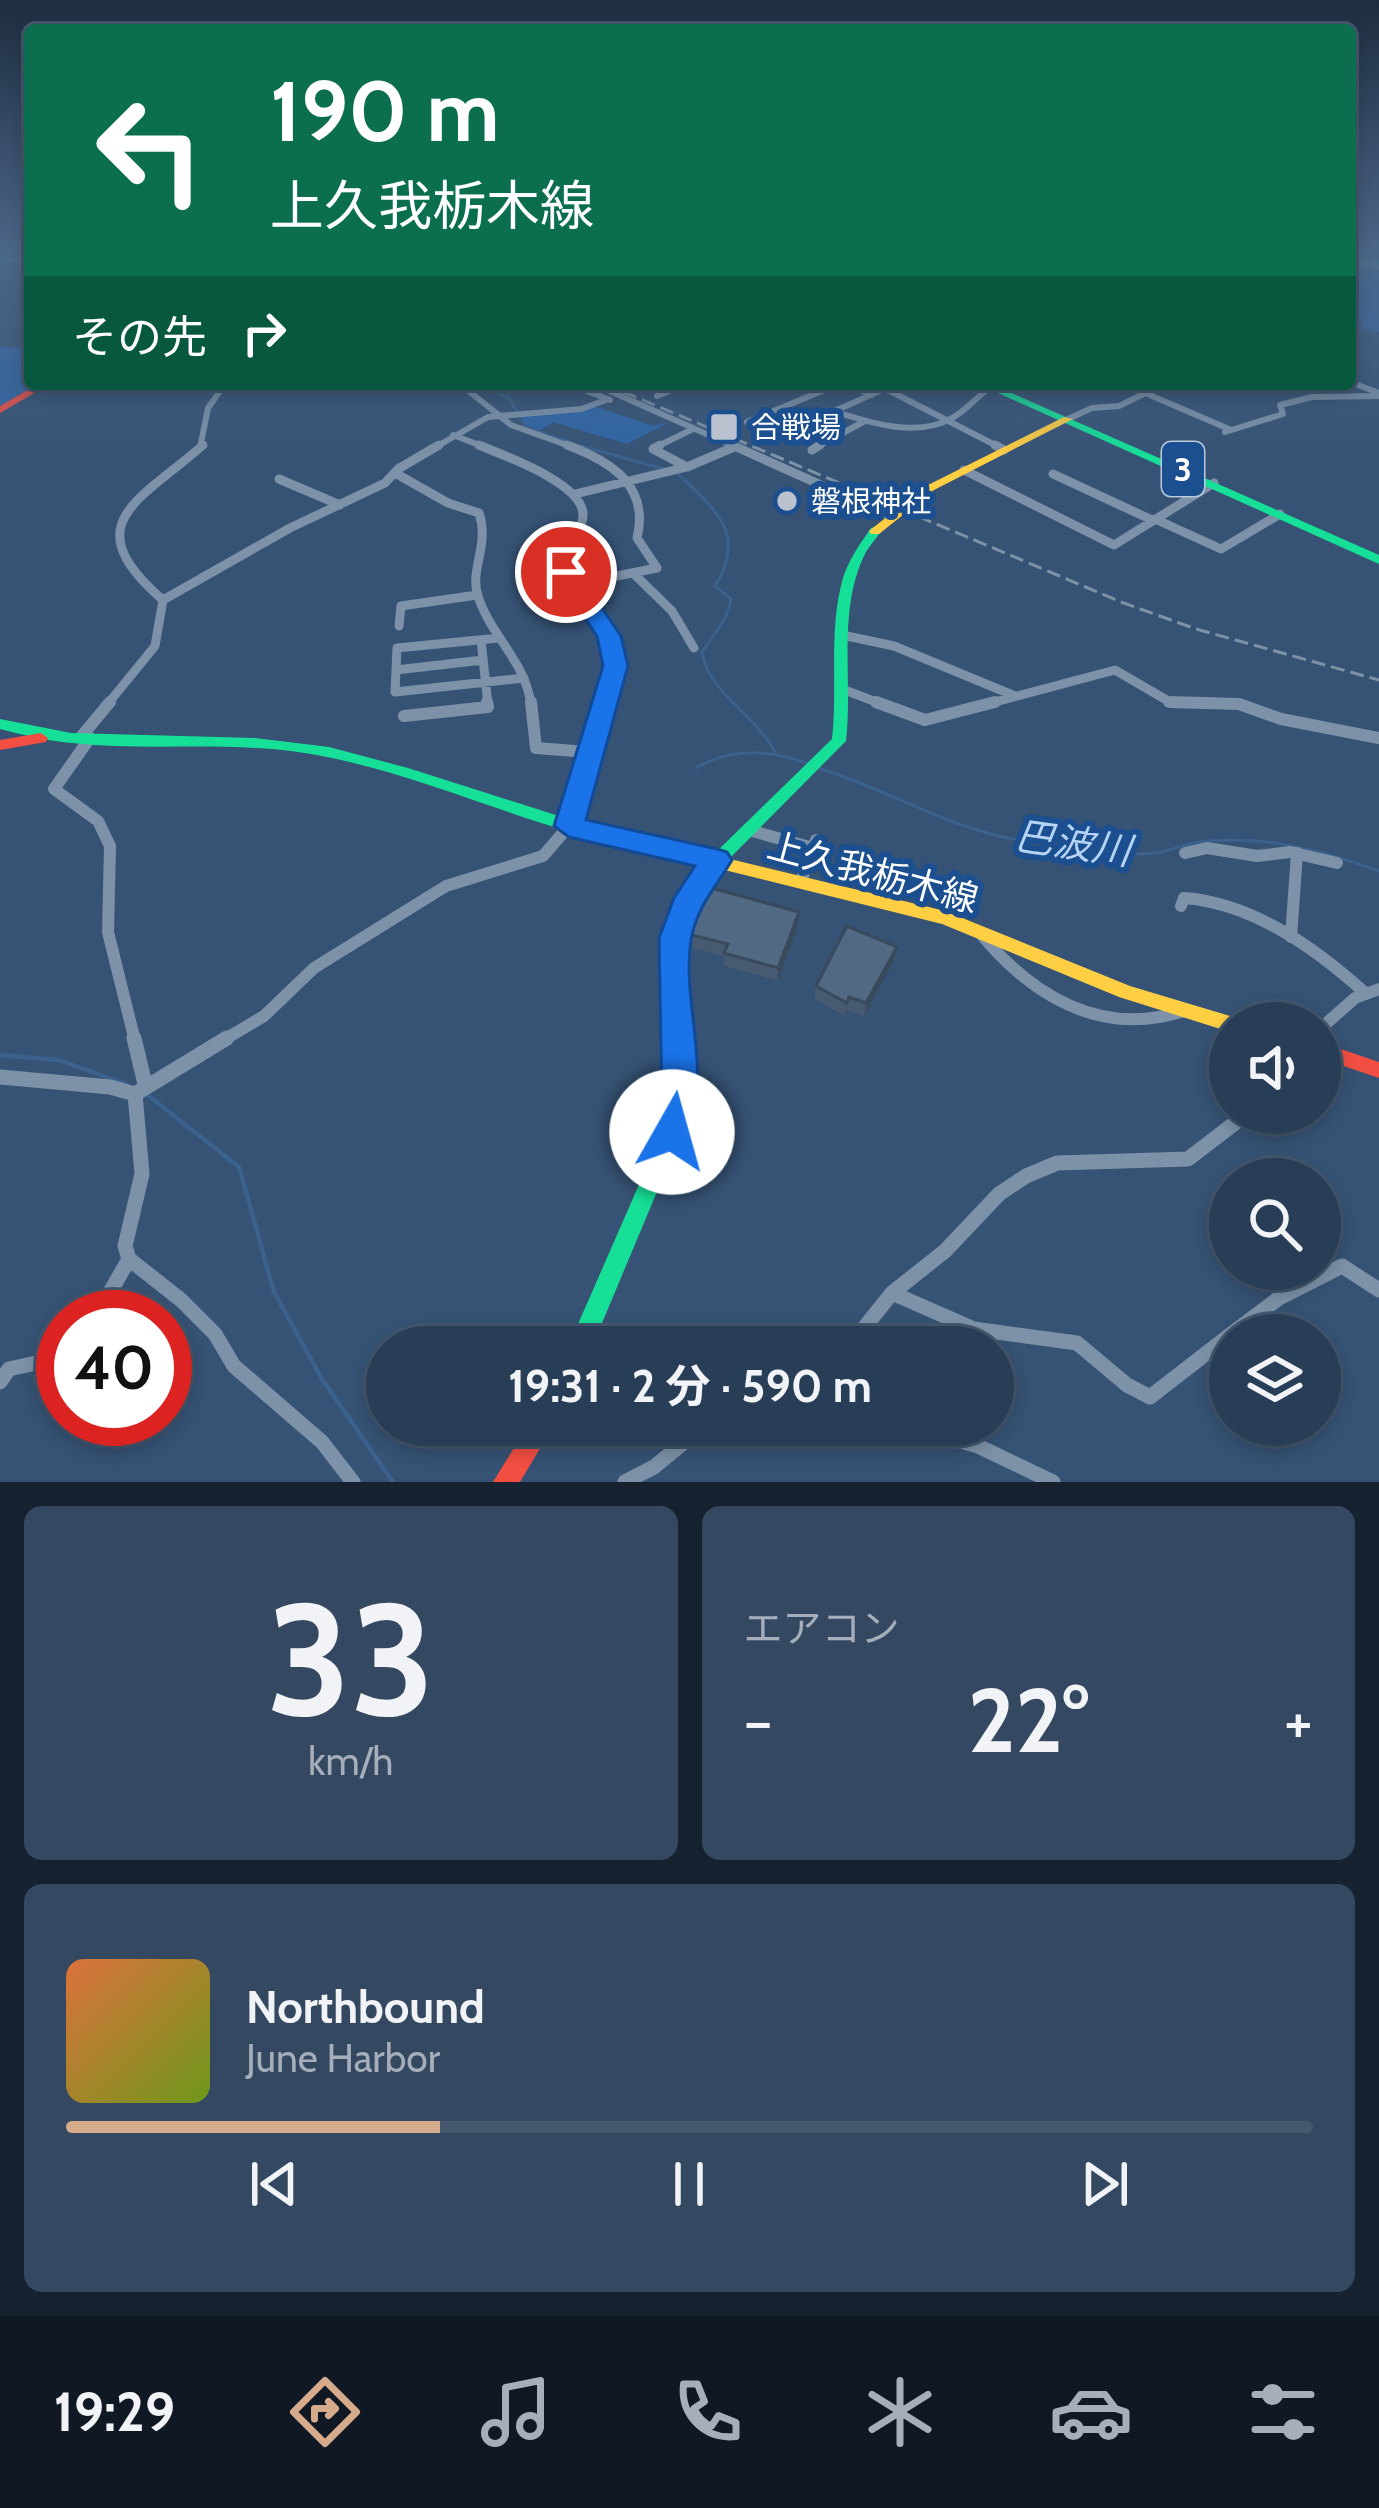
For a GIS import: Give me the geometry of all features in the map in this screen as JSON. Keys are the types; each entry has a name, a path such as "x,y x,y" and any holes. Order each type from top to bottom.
{"main road":[{"path":"0,410 35,390"},
{"name":"3","path":"997,390 1379,560"},
{"path":"589,1326 672,1132 680,1100 675,938 689,898 717,860 839,741 842,635 860,551 892,517 964,470 1068,419"},
{"name":"上久我栃木線","path":"0,724 44,738 337,751 569,826 801,881 977,930 1102,983 1209,1018"},
{"path":"0,746 44,738"},
{"path":"1341,1057 1379,1070"},
{"path":"506,1482 529,1446"}],"street":[{"path":"164,601 137,583 120,557 114,540 117,524 141,496 203,446 208,408 221,390"},
{"path":"466,390 494,416 599,455 623,479 642,518 637,540 657,568 572,585"},
{"path":"583,390 606,400 631,401"},
{"path":"607,390 892,517"},
{"path":"658,396 672,390"},
{"path":"747,422 824,390"},
{"path":"862,390 872,395"},
{"path":"779,436 883,390"},
{"path":"898,390 1004,450"},
{"path":"836,412 865,421 923,426 948,421 983,390"},
{"path":"1140,390 1227,430 1283,414 1280,405 1309,397 1379,394"},
{"path":"1068,419 1092,407 1119,406 1150,390"},
{"path":"353,1482 322,1442 234,1366 214,1334 181,1300 129,1259 124,1246 142,1174 140,1089 108,932 110,846 98,821 54,789 85,737 155,646 164,601 290,527 385,483 453,435 494,416 581,409 606,400"},
{"path":"812,450 865,421"},
{"path":"687,466 653,449 693,430"},
{"path":"0,1077 140,1089 264,1016 314,968 408,908 446,886 543,856 569,826 611,686 614,654 609,636 572,585 562,559 581,525 583,511 575,494 453,435"},
{"path":"575,494 687,466 734,447"},
{"path":"964,470 1114,545 1214,483"},
{"path":"395,473 448,503 479,513 487,550 475,582 477,596 524,678 532,700 536,748 588,752"},
{"path":"1053,474 1220,549 1280,514"},
{"path":"279,479 340,505"},
{"path":"635,575 672,611 694,649"},
{"path":"399,626 401,606 477,596"},
{"path":"842,635 895,646 1015,695"},
{"path":"499,638 397,648 395,692 524,678"},
{"path":"404,716 488,707 481,640"},
{"path":"396,670 483,660"},
{"path":"842,689 925,720 1115,670 1148,693 1170,701 1239,704 1281,719 1379,738"},
{"path":"749,830 814,844 801,881"},
{"path":"1185,853 1208,848 1257,856 1297,853 1337,863"},
{"path":"1291,937 1297,853"},
{"path":"1181,906 1189,897 1210,901 1291,937 1371,991 1341,1013"},
{"path":"977,930 1034,990 1068,1005 1154,1018 1184,1011"},
{"path":"866,1326 892,1293 945,1251 999,1194 1026,1176 1057,1163 1188,1159 1221,1134"},
{"path":"111,1290 129,1259"},
{"path":"1258,1314 1342,1266 1379,1290"},
{"path":"892,1293 930,1317 1024,1339 1064,1338 1095,1352 1135,1393 1150,1397 1209,1351"},
{"path":"0,1382 9,1369 36,1363"},
{"path":"626,1482 680,1446"},
{"path":"978,1446 1053,1482"}],"shaded area":[{"path":"1362,321 1379,321 1379,332 1361,329"},
{"path":"0,346 24,348 27,390 0,407"},
{"path":"594,406 653,426 670,422 627,444 553,422 539,431 522,423 521,414"}],"building":[{"path":"704,886 799,912 778,968 724,953 728,944 688,934 694,902"},
{"path":"847,926 897,947 866,1003 849,997 847,1003 816,986"}],"waterway":[{"name":"巴波川","path":"491,390 509,398 526,427 566,441"},
{"name":"巴波川","path":"581,446 664,469"},
{"name":"巴波川","path":"677,473 714,511 727,537 724,568 715,586 731,599 702,652 706,666 776,754"},
{"name":"巴波川","path":"696,768 723,757 752,753 809,764"},
{"name":"巴波川","path":"818,768 946,819 1026,841 1140,854 1199,842 1246,840 1313,850 1379,871"},
{"path":"0,1055 59,1060 126,1084"},
{"path":"145,1093 239,1167 274,1292 322,1379 393,1482"}],"railway":[{"path":"619,390 1121,602 1196,629 1379,680"}],"traffic: fast":[{"path":"996,390 1379,560"},
{"path":"589,1326 672,1132 678,1084 674,962 682,913 718,860 839,741 845,605 859,554 875,531"},
{"path":"0,724 71,738 255,743 329,752 581,829"}],"traffic: slow":[{"path":"875,531 930,488 1068,419"},
{"path":"581,829 945,918 1126,992 1209,1018"}],"traffic: jam":[{"path":"0,410 35,390"},
{"path":"0,745 41,738"},
{"path":"1341,1057 1379,1070"},
{"path":"506,1482 529,1446"}],"place":[{"name":"合戦場","path":"724,427"},
{"name":"磐根神社","path":"787,501"}],"route":[{"path":"566,572 609,636 616,666 569,826 717,860 689,898 677,925 680,1100 672,1132"}]}
